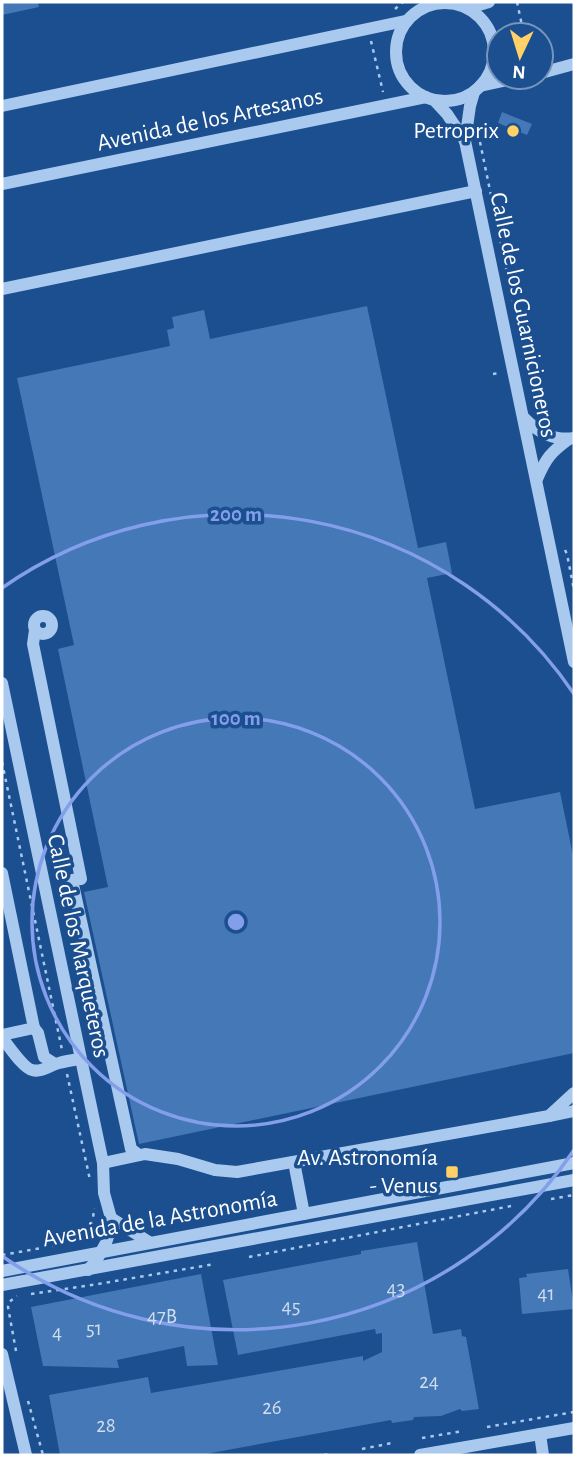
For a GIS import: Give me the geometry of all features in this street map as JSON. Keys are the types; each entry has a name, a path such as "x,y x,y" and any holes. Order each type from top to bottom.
{"street":[{"path":"477,89 492,67 494,44 485,23 478,15 469,8 452,2 435,3 419,9 405,21 399,32 396,58 399,70 415,91 430,99 453,100 485,87"},
{"path":"469,8 489,2"},
{"path":"2,106 405,21"},
{"path":"555,69 574,64"},
{"name":"Calle de los Guarnicioneros","path":"477,89 470,106 465,141 574,662"},
{"name":"Calle de los Guarnicioneros","path":"430,99 447,114 465,141"},
{"name":"Avenida de los Artesanos","path":"2,184 386,105 430,99"},
{"path":"2,289 476,191"},
{"path":"523,417 534,429 550,437 572,439"},
{"path":"537,479 553,450 572,439"},
{"path":"35,630 33,645 81,879 72,880 131,1149 139,1155"},
{"name":"Calle de los Marqueteros","path":"2,683 103,1163 104,1192 111,1217 109,1237 88,1270"},
{"path":"2,873 34,1028 38,1033 44,1057 55,1064"},
{"path":"34,1028 2,1037 31,1070 50,1068 55,1064 80,1059"},
{"path":"549,1116 574,1093"},
{"path":"103,1163 145,1154 178,1159 215,1170 237,1172 574,1111"},
{"path":"294,1162 304,1214"},
{"name":"Avenida de la Astronomía","path":"2,1272 574,1163"},
{"name":"Avenida de la Astronomía","path":"2,1285 574,1180"},
{"path":"111,1217 122,1227 149,1242"},
{"path":"2,1354 26,1455"},
{"path":"420,1455 574,1428"},
{"path":"540,1434 543,1455"}],"path":[{"path":"517,2 521,21"},
{"path":"369,28 386,105"},
{"path":"478,137 527,365 525,369"},
{"path":"562,546 567,554 574,590"},
{"path":"551,1199 574,1195"},
{"path":"249,1257 513,1206"},
{"path":"17,1360 8,1311 9,1302 15,1297 215,1264"},
{"path":"2,1313 8,1311"},
{"path":"26,1396 43,1455"},
{"path":"487,1427 574,1412"},
{"path":"422,1438 463,1431"},
{"path":"362,1449 392,1443"},
{"path":"324,1455 332,1454"}],"building":[{"path":"2,2 38,2 39,7 2,15"},
{"path":"502,112 532,124 527,135 498,123"},
{"path":"367,306 418,548 446,542 452,573 427,578 475,809 560,792 574,860 574,1053 139,1144 84,892 108,887 58,649 74,645 17,378 170,346 167,330 174,328 172,317 204,310 210,339"},
{"path":"417,1242 433,1334 461,1329 462,1336 466,1337 479,1409 460,1409 441,1416 414,1417 413,1420 392,1423 391,1420 200,1455 60,1455 49,1395 148,1377 151,1393 363,1356 363,1361 382,1352 382,1333 376,1334 375,1329 238,1355 223,1280"},
{"path":"568,1269 574,1309 522,1314 519,1278 527,1277 526,1274"},
{"path":"201,1274 218,1365 187,1366 184,1346 117,1360 119,1368 43,1366 31,1307"}],"place":[{"name":"Petroprix","path":"513,131"},
{"name":"Av. Astronomía - Venus","path":"452,1172"}]}
